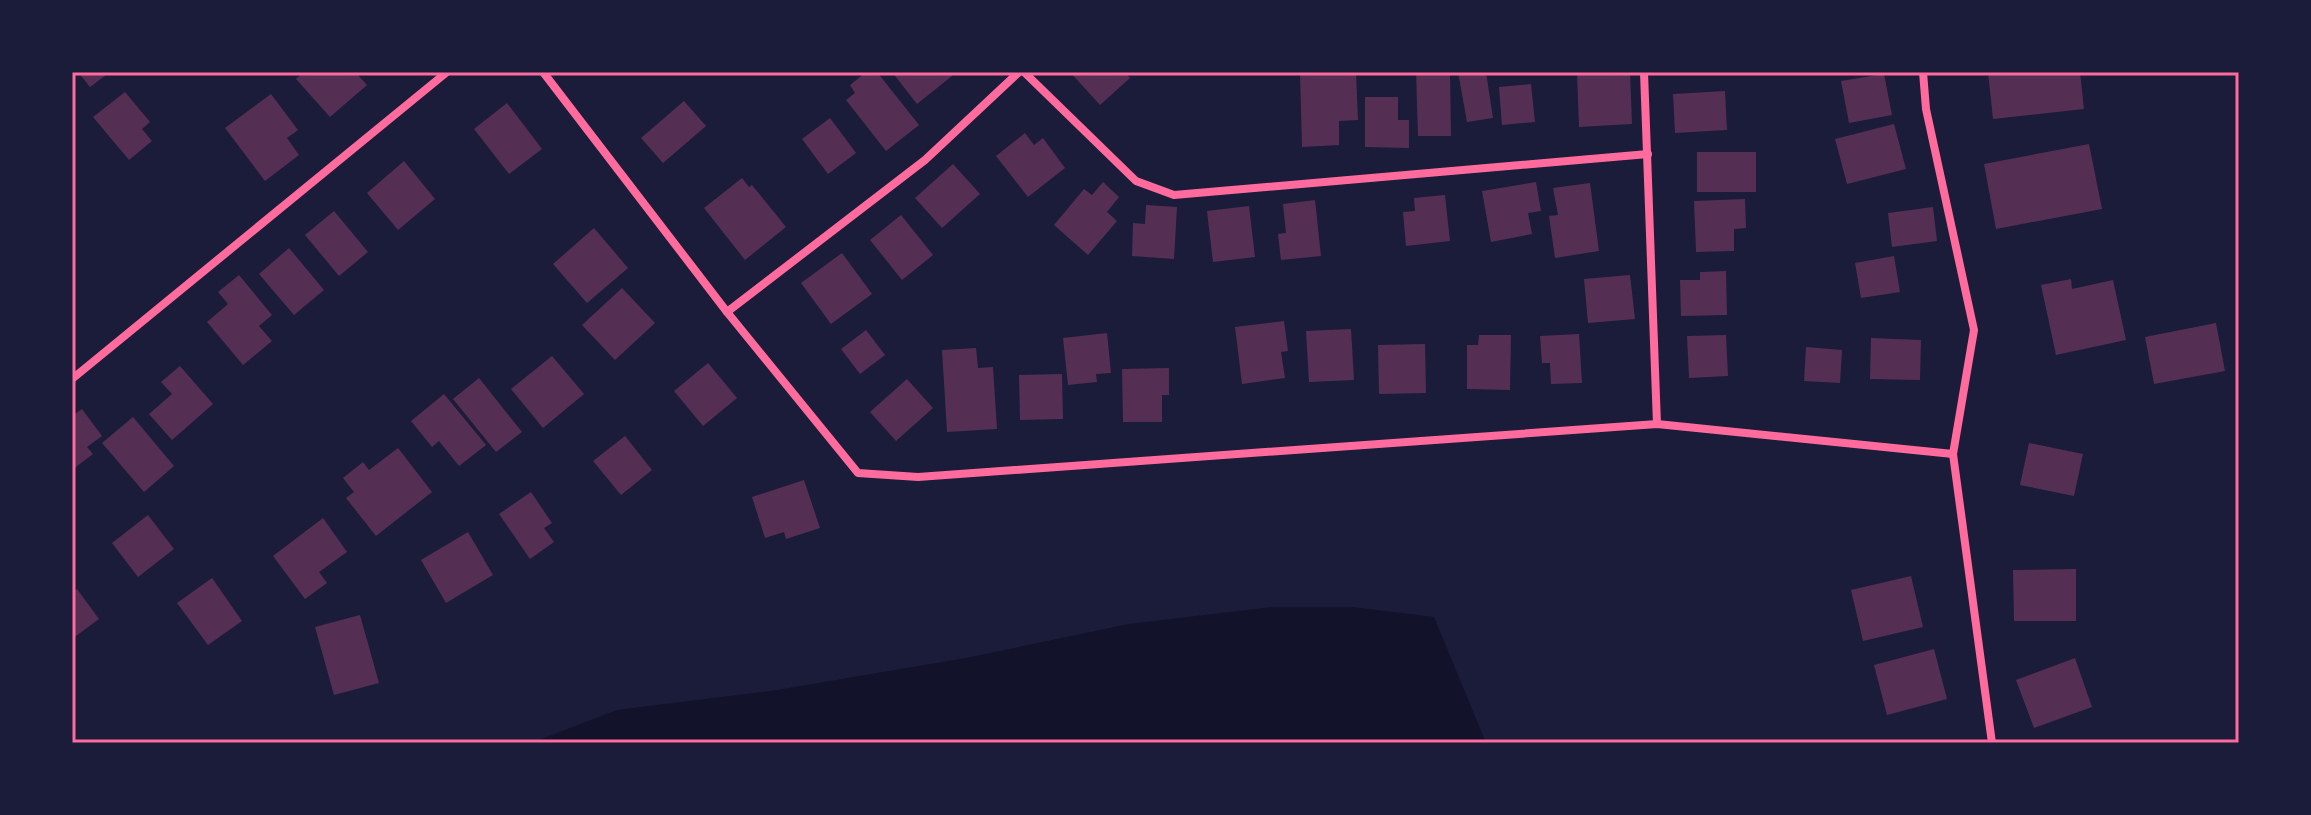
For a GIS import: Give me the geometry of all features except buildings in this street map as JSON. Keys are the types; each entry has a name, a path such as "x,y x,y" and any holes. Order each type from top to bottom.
{"street":[{"path":"72,379 447,72"},
{"path":"543,72 727,312 858,473 918,477 1657,424 1953,454"},
{"path":"727,312 925,160 1022,72 1136,181 1174,195 1648,154"},
{"path":"1644,72 1657,424"},
{"path":"1923,72 1926,109 1974,330 1953,454 1992,743"}],"shaded area":[{"path":"1272,607 1352,607 1434,617 1486,743 531,743 617,710 777,690 966,658 1129,624"}]}
